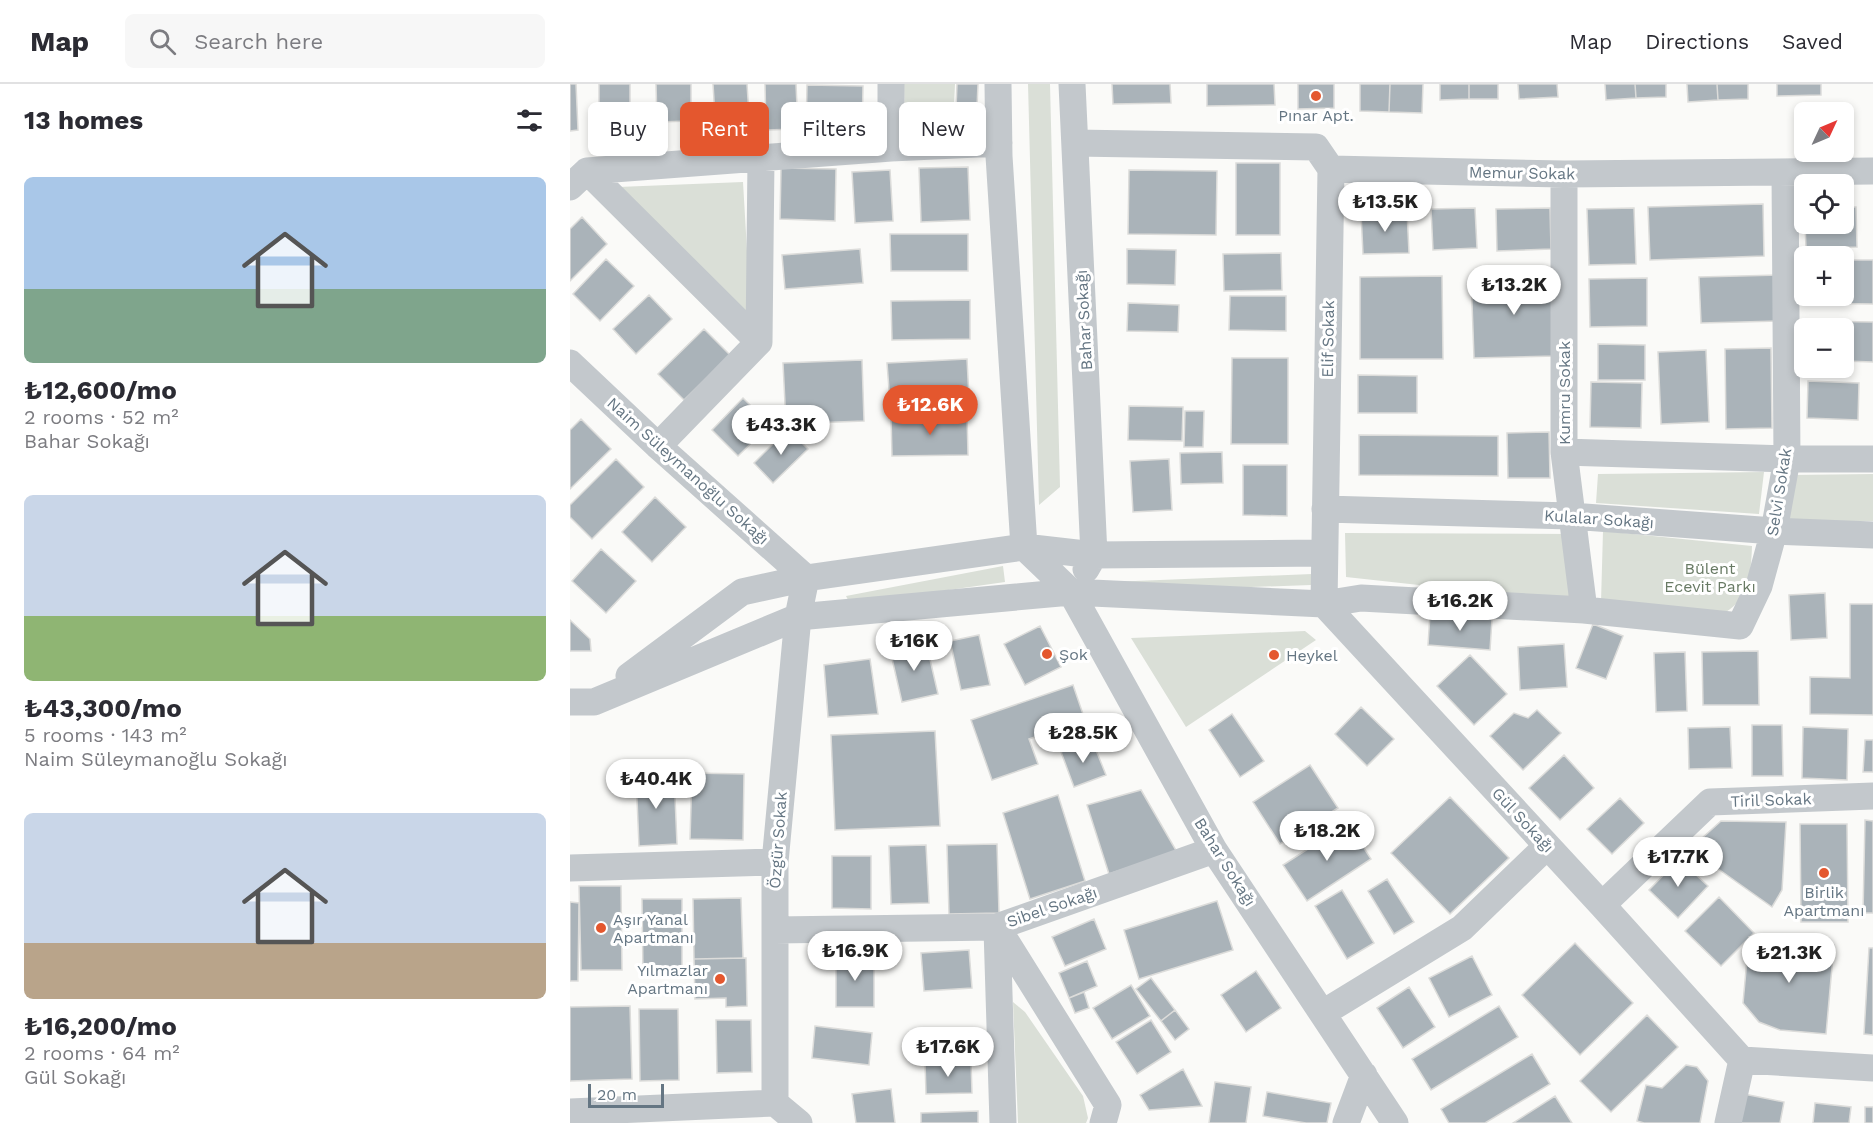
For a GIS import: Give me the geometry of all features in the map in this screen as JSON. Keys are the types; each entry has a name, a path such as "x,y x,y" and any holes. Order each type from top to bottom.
{"street":[{"path":"891,84 891,148"},
{"path":"998,84 999,143 1024,547"},
{"name":"Bahar Sokağı","path":"1072,84 1094,555"},
{"path":"578,179 761,159 891,148 999,143"},
{"path":"1075,143 1316,147 1331,170"},
{"path":"658,447 759,342 761,159"},
{"name":"Memur Sokak","path":"1331,170 1564,174 1873,171"},
{"name":"Elif Sokak","path":"1325,509 1331,170"},
{"name":"Selvi Sokak","path":"1584,610 1740,626 1760,586 1774,531 1787,459 1785,173"},
{"name":"Kumru Sokak","path":"1564,174 1564,452 1584,610"},
{"path":"578,179 759,342"},
{"name":"Naim Süleymanoğlu Sokağı","path":"570,363 658,447 806,578"},
{"path":"1564,452 1787,459 1873,459"},
{"path":"1324,604 1325,509"},
{"name":"Kulalar Sokağı","path":"1325,509 1571,516 1774,531 1873,535"},
{"path":"582,702 742,592 806,578 1024,547 1094,555 1324,553"},
{"name":"Bahar Sokağı","path":"1024,547 1071,592 1214,850 1395,1123"},
{"path":"1071,592 1094,555"},
{"name":"Özgür Sokak","path":"775,1102 775,862 798,617 806,578"},
{"path":"582,702 798,617 1071,592 1324,604 1361,598 1584,610"},
{"name":"Gül Sokağı","path":"1324,604 1602,904 1742,1060"},
{"name":"Tiril Sokak","path":"1602,904 1710,802 1873,796"},
{"path":"1323,1013 1462,928 1547,846"},
{"name":"Sibel Sokağı","path":"775,930 997,927 1214,850"},
{"path":"570,868 775,862"},
{"path":"997,927 1003,1123"},
{"path":"997,927 1108,1105 1103,1123"},
{"path":"1728,1123 1742,1060 1873,1068"},
{"path":"1346,1123 1364,1075"},
{"path":"570,1112 775,1102 799,1123"}],"green space":[{"path":"904,84 955,84 954,102 904,102"},
{"path":"1028,84 1050,84 1060,487 1039,505"},
{"path":"743,182 751,319 618,187"},
{"name":"Bülent Ecevit Parkı","path":"1764,472 1759,514 1596,503 1598,474"},
{"name":"Bülent Ecevit Parkı","path":"1873,474 1873,521 1784,522 1792,475"},
{"name":"Bülent Ecevit Parkı","path":"1603,531 1752,546 1751,567 1743,595 1737,603 1720,615 1601,602"},
{"path":"1345,533 1574,534 1573,602 1346,577"},
{"path":"1003,566 1005,582 850,604 846,596"},
{"path":"1312,574 1311,585 1110,592 1110,582"},
{"path":"1305,631 1316,640 1186,727 1131,638"},
{"path":"1013,1002 1025,1012 1083,1096 1088,1118 1086,1123 1018,1123"}],"building":[{"path":"570,84 576,84 578,130 570,131"},
{"path":"599,84 630,84 630,102 599,102"},
{"path":"656,84 691,84 691,102 680,102 680,121 668,122 668,102 656,102"},
{"path":"713,84 747,84 748,102 714,102"},
{"path":"765,84 796,84 797,102 781,102 781,130 769,130 769,102 765,102"},
{"path":"957,84 978,84 977,102 956,102"},
{"path":"1112,84 1170,84 1171,103 1113,104"},
{"path":"1207,84 1274,84 1275,105 1207,106"},
{"name":"Pınar Apt.","path":"1298,84 1334,84 1334,108 1298,109"},
{"path":"1360,84 1390,84 1389,112 1360,111"},
{"path":"1390,84 1423,84 1422,113 1389,112"},
{"path":"1440,84 1469,84 1469,99 1440,100"},
{"path":"1469,84 1498,84 1498,99 1469,99"},
{"path":"1518,84 1557,84 1558,97 1519,99"},
{"path":"1605,84 1635,84 1636,98 1606,100"},
{"path":"1635,84 1666,84 1666,97 1636,98"},
{"path":"1687,84 1717,84 1718,100 1688,102"},
{"path":"1717,84 1748,84 1748,99 1718,100"},
{"path":"1777,84 1821,84 1821,95 1777,96"},
{"path":"807,85 863,86 863,102 807,102"},
{"path":"1236,163 1280,163 1280,235 1236,235"},
{"path":"968,167 970,220 921,222 919,168"},
{"path":"781,168 836,169 835,221 780,219"},
{"path":"890,170 893,221 855,223 852,172"},
{"path":"1129,170 1217,171 1216,235 1128,234"},
{"path":"1763,204 1764,256 1650,260 1648,207"},
{"path":"1854,207 1856,207 1857,247 1806,246 1805,234 1854,234"},
{"path":"1475,208 1477,248 1433,250 1431,209"},
{"path":"1550,208 1551,249 1497,251 1496,209"},
{"path":"1634,208 1636,264 1589,265 1587,209"},
{"path":"1407,211 1409,253 1363,254 1361,213"},
{"path":"582,217 607,244 570,281 570,229"},
{"path":"890,234 968,234 968,271 891,271"},
{"path":"860,249 863,283 785,289 782,255"},
{"path":"1127,249 1176,250 1175,285 1127,284"},
{"path":"1281,253 1282,290 1224,291 1223,254"},
{"path":"606,259 634,286 600,321 573,294"},
{"path":"1854,260 1873,260 1873,304 1854,304"},
{"path":"1554,274 1556,356 1474,358 1471,275"},
{"path":"1781,275 1782,321 1701,323 1699,277"},
{"path":"1442,276 1443,359 1360,359 1360,277"},
{"path":"1647,278 1647,326 1590,327 1589,279"},
{"path":"649,295 672,319 636,354 613,329"},
{"path":"1230,296 1286,296 1286,331 1229,330"},
{"path":"970,300 970,339 892,340 891,301"},
{"path":"1128,303 1179,305 1178,332 1127,331"},
{"path":"1854,322 1873,322 1873,362 1854,361"},
{"path":"704,329 730,355 684,400 658,374"},
{"path":"1598,344 1645,345 1645,380 1598,380"},
{"path":"1771,348 1772,428 1726,429 1725,349"},
{"path":"1706,350 1709,422 1661,424 1658,352"},
{"path":"1232,358 1288,358 1288,444 1231,444"},
{"path":"967,359 969,398 890,403 887,363"},
{"path":"862,360 864,421 786,424 783,363"},
{"path":"1358,375 1417,376 1417,413 1358,413"},
{"path":"1808,381 1859,383 1858,420 1807,418"},
{"path":"1591,382 1642,383 1641,428 1590,427"},
{"path":"743,398 770,425 738,456 712,430"},
{"path":"1129,406 1183,407 1182,441 1128,440"},
{"path":"1185,411 1204,411 1203,447 1184,447"},
{"path":"967,415 968,455 892,456 891,416"},
{"path":"581,419 611,449 570,489 570,430"},
{"path":"788,429 808,449 773,483 754,463"},
{"path":"1549,432 1550,478 1508,478 1507,433"},
{"path":"1359,435 1498,436 1498,476 1359,475"},
{"path":"1222,452 1223,483 1181,484 1180,453"},
{"path":"616,459 644,487 592,539 570,517 570,505"},
{"path":"1169,459 1172,510 1133,512 1130,461"},
{"path":"1243,465 1287,465 1287,516 1243,515"},
{"path":"655,497 686,527 652,562 622,532"},
{"path":"601,549 636,581 606,613 572,581"},
{"path":"1825,593 1827,638 1791,640 1789,595"},
{"path":"1850,604 1873,604 1873,715 1810,714 1810,677 1850,678"},
{"path":"1430,614 1492,619 1490,650 1428,645"},
{"path":"570,620 590,639 591,651 570,651"},
{"path":"1593,624 1623,636 1606,679 1576,668"},
{"path":"1040,626 1061,667 1025,685 1004,644"},
{"path":"979,635 990,685 961,690 950,641"},
{"path":"926,642 938,694 902,702 890,650"},
{"path":"1564,644 1567,687 1520,690 1518,647"},
{"path":"1758,651 1759,705 1703,705 1702,652"},
{"path":"1685,652 1687,711 1656,712 1654,653"},
{"path":"1470,655 1507,694 1474,725 1437,686"},
{"path":"870,659 878,714 828,717 824,665"},
{"path":"1073,685 1085,720 1029,739 1038,764 992,780 971,720"},
{"path":"1361,707 1394,739 1367,766 1335,734"},
{"path":"1537,710 1561,733 1523,770 1490,736 1514,713 1528,718"},
{"path":"1232,714 1264,761 1240,777 1209,730"},
{"path":"1752,725 1782,725 1783,776 1752,776"},
{"path":"1730,727 1732,768 1689,769 1688,728"},
{"path":"1803,727 1848,729 1847,780 1802,778"},
{"path":"935,731 940,826 835,830 831,735"},
{"path":"1092,740 1106,775 1074,787 1061,752"},
{"path":"1865,740 1873,740 1873,772 1863,772"},
{"path":"1564,755 1594,788 1560,820 1529,788"},
{"path":"1310,765 1338,808 1280,844 1253,802"},
{"path":"692,773 744,774 743,840 690,839"},
{"path":"674,774 677,844 639,846 636,776"},
{"path":"1141,790 1177,852 1109,874 1087,805"},
{"path":"1058,795 1085,881 1030,899 1003,813"},
{"path":"1450,797 1509,858 1450,914 1391,853"},
{"path":"1620,798 1644,823 1612,854 1587,829"},
{"path":"1865,820 1873,821 1873,913 1863,913"},
{"path":"1721,821 1786,822 1782,890 1772,907 1690,849"},
{"path":"1348,823 1371,859 1307,901 1283,865"},
{"name":"Birlik Apartmanı","path":"1800,824 1847,824 1848,922 1801,922"},
{"path":"997,844 999,913 949,914 947,845"},
{"path":"926,845 929,903 891,904 889,846"},
{"path":"832,856 871,856 871,909 832,908"},
{"path":"1679,859 1708,886 1678,918 1649,890"},
{"path":"1387,879 1414,922 1394,934 1368,891"},
{"name":"Aşır Yanal Apartmanı","path":"579,886 621,886 622,970 581,970"},
{"path":"1342,890 1374,943 1347,959 1315,906"},
{"path":"1719,897 1754,933 1721,966 1685,931"},
{"path":"741,898 743,958 694,959 693,899"},
{"path":"642,899 682,899 682,974 643,974"},
{"path":"1217,901 1233,950 1139,979 1124,930"},
{"path":"570,902 579,903 578,981 570,981"},
{"path":"1094,919 1106,949 1065,966 1052,937"},
{"path":"1749,937 1834,945 1826,1034 1780,1030 1759,1022 1743,1003"},
{"path":"1575,943 1633,1003 1580,1055 1522,995"},
{"path":"1869,948 1873,948 1873,1035 1864,1034"},
{"path":"969,950 972,988 924,991 921,953"},
{"path":"1472,956 1492,995 1449,1017 1429,978"},
{"path":"836,957 874,957 874,1007 836,1007"},
{"name":"Yılmazlar Apartmanı","path":"746,958 747,1006 726,1007 726,998 695,999 694,959"},
{"path":"1087,961 1097,986 1069,998 1059,973"},
{"path":"1256,971 1281,1008 1246,1032 1221,995"},
{"path":"1151,978 1175,1010 1161,1021 1136,989"},
{"path":"1131,985 1150,1016 1112,1039 1093,1008"},
{"path":"1409,987 1435,1027 1403,1048 1377,1008"},
{"path":"1084,992 1089,1008 1075,1013 1069,998"},
{"path":"630,1006 632,1079 570,1081 570,1007"},
{"path":"1499,1006 1518,1037 1431,1090 1412,1059"},
{"path":"639,1009 678,1009 679,1080 640,1081"},
{"path":"1175,1010 1189,1029 1175,1040 1161,1021"},
{"path":"1647,1015 1678,1047 1611,1112 1580,1081"},
{"path":"716,1020 751,1020 752,1072 717,1073"},
{"path":"1151,1020 1171,1052 1137,1074 1116,1042"},
{"path":"815,1026 872,1033 869,1065 812,1058"},
{"path":"1532,1054 1550,1084 1485,1123 1449,1123 1441,1109"},
{"path":"971,1061 972,1093 926,1094 925,1062"},
{"path":"1686,1065 1697,1067 1708,1081 1700,1123 1637,1121 1646,1085 1662,1088"},
{"path":"1183,1069 1202,1106 1149,1110 1140,1095"},
{"path":"1215,1082 1251,1087 1246,1123 1209,1123"},
{"path":"891,1089 895,1123 856,1123 852,1094"},
{"path":"1267,1092 1331,1103 1327,1123 1306,1123 1263,1116"},
{"path":"1744,1094 1784,1102 1780,1123 1738,1123"},
{"path":"1555,1096 1572,1123 1513,1123"},
{"path":"1815,1103 1851,1107 1849,1123 1813,1123"},
{"path":"1865,1107 1873,1107 1873,1123 1865,1123"},
{"path":"978,1111 978,1123 921,1123 921,1113"}],"place":[{"name":"Pınar Apt.","path":"1316,96"},
{"name":"Şok","path":"1047,654"},
{"name":"Heykel","path":"1274,655"},
{"name":"Birlik Apartmanı","path":"1824,873"},
{"name":"Aşır Yanal Apartmanı","path":"601,928"},
{"name":"Yılmazlar Apartmanı","path":"720,979"}]}
